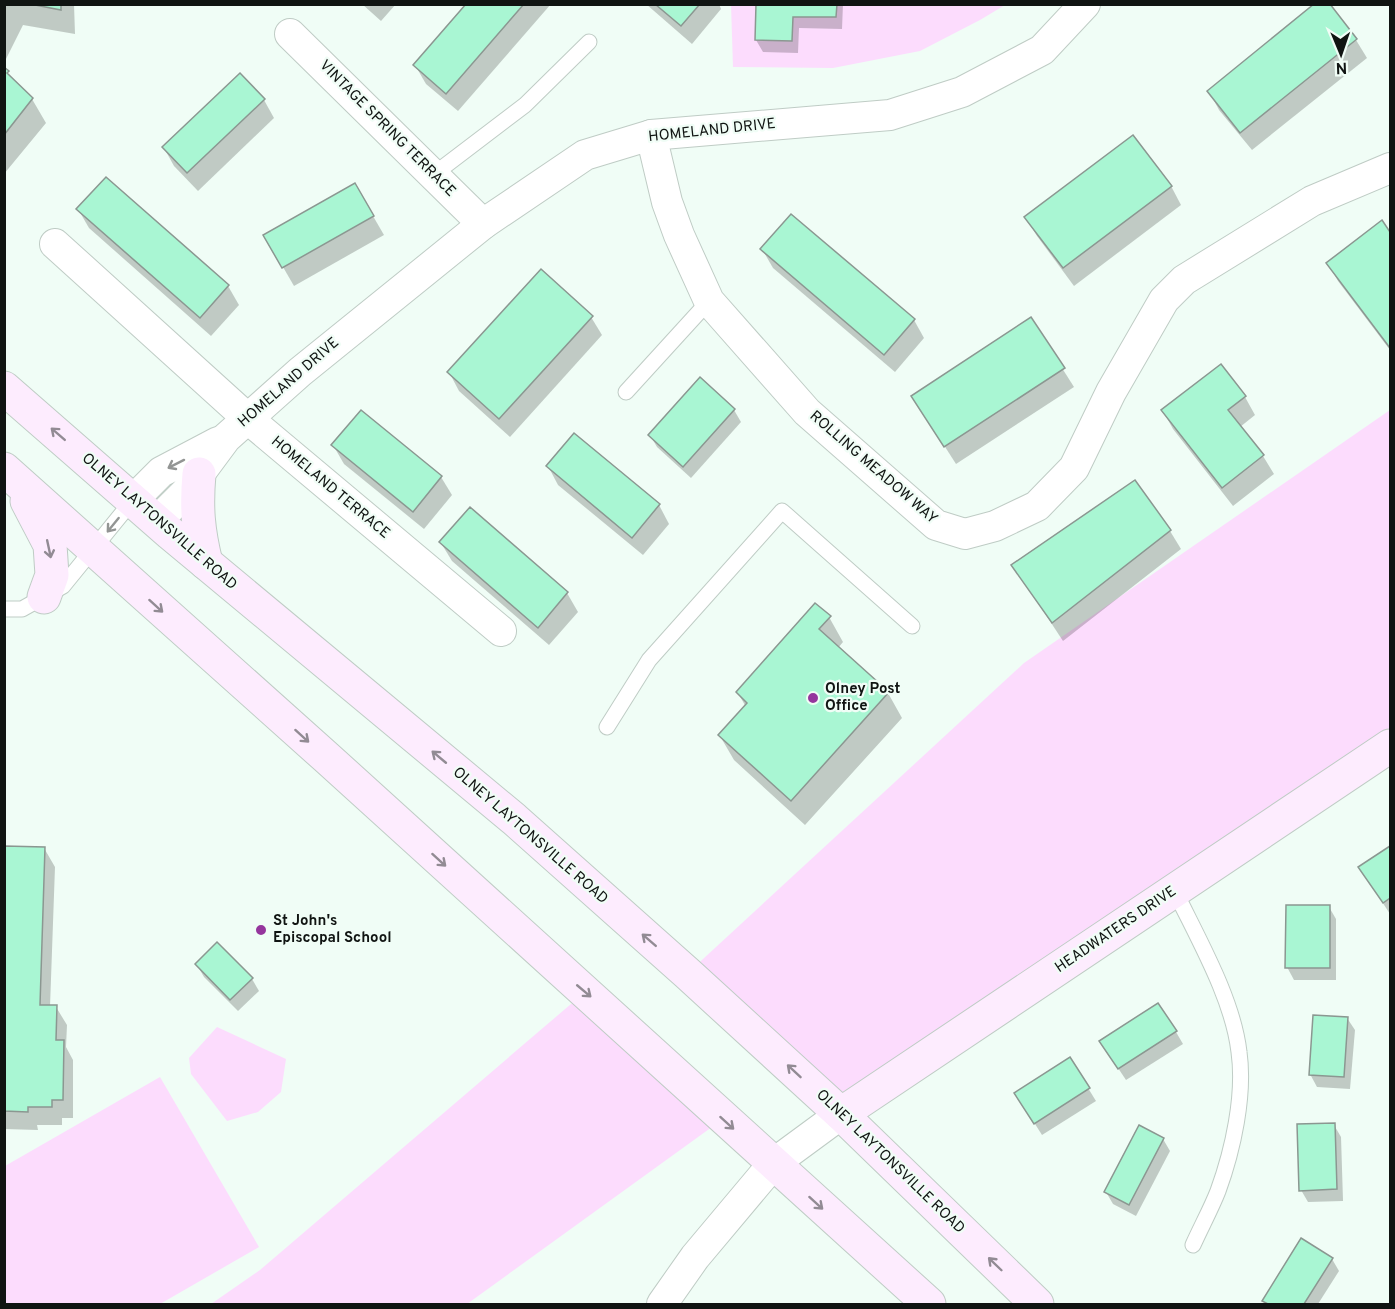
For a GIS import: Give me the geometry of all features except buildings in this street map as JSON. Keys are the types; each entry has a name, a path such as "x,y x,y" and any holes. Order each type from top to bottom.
{"main road":[{"name":"OLNEY LAYTONSVILLE ROAD","path":"4,388 206,563 514,819 841,1114 1037,1305"},
{"path":"9,474 326,757 929,1305"},
{"path":"9,474 50,545 52,575 44,597"},
{"path":"199,474 198,530 206,563"},
{"name":"HEADWATERS DRIVE","path":"841,1114 1390,746"}],"street":[{"name":"HOMELAND DRIVE","path":"145,511 186,492 237,428 300,372 483,224 585,155 651,135 890,115 962,92 1042,50 1085,4"},
{"name":"VINTAGE SPRING TERRACE","path":"291,34 483,224"},
{"name":"ROLLING MEADOW WAY","path":"651,135 667,202 679,235 710,301 807,411 936,525 965,534 994,526 1037,506 1074,468 1111,392 1164,300 1185,280 1312,201 1390,168"},
{"name":"HOMELAND TERRACE","path":"55,244 237,428 501,631"},
{"name":"HOMELAND DRIVE","path":"145,511 161,472 237,428"},
{"path":"662,1305 695,1257 773,1164 841,1114"}],"lane":[{"path":"433,175 525,105 589,42"},
{"path":"626,392 710,301"},
{"path":"4,609 22,609 63,586 93,550 145,511"},
{"path":"607,727 649,660 782,511 912,626"},
{"path":"1175,891 1216,978 1240,1052 1241,1091 1232,1138 1218,1191 1193,1245"}],"shaded area":[{"path":"731,5 1005,5 920,51 833,68 733,67"},
{"path":"1390,410 1390,746 841,1114 690,971 1024,663"},
{"path":"585,992 723,1119 467,1304 211,1304 260,1270"},
{"path":"217,1027 286,1059 281,1092 258,1112 227,1121 191,1074 189,1058"},
{"path":"160,1077 259,1247 160,1304 5,1304 5,1166"}],"place":[{"name":"Olney Post Office","path":"813,698"},
{"name":"St John's Episcopal School","path":"261,930"}]}
